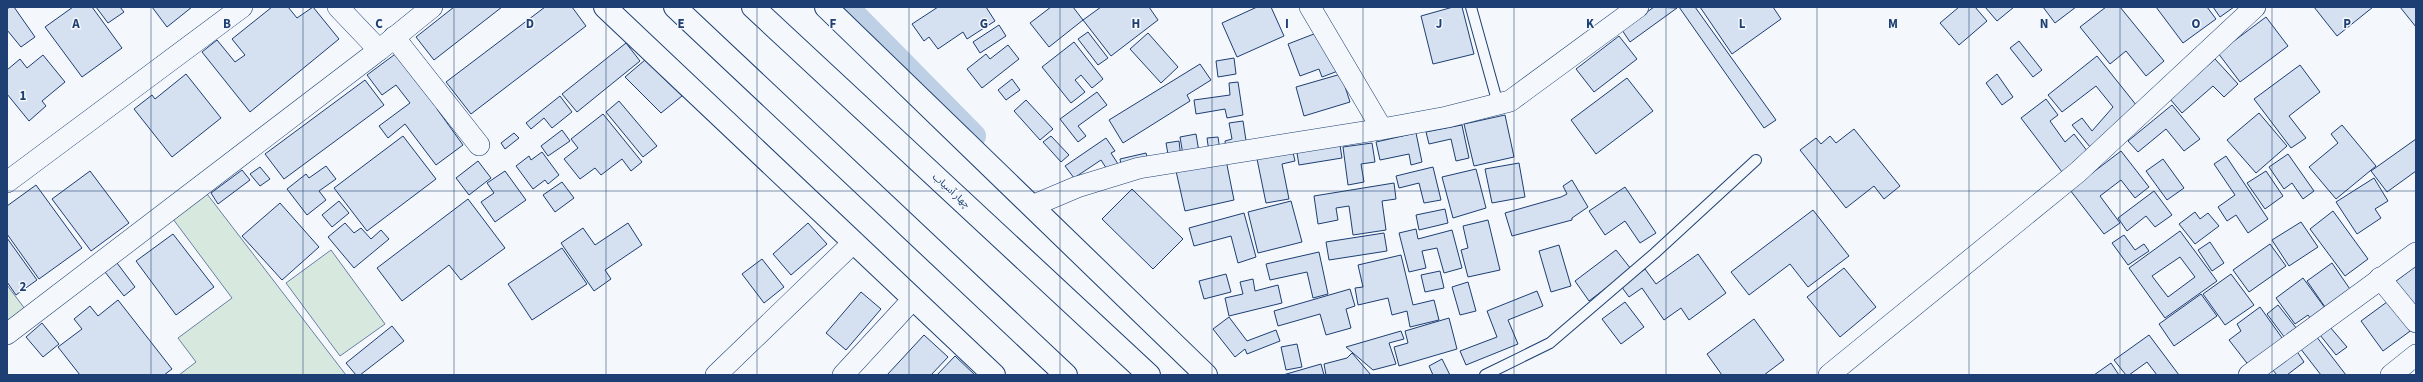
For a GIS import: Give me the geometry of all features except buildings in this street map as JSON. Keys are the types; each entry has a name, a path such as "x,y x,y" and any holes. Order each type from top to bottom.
{"main road":[{"path":"605,7 994,375"},
{"path":"675,7 1066,375"},
{"name":"چهار آسیاب","path":"753,7 1149,375"},
{"path":"826,7 1206,375"}],"street":[{"path":"7,182 242,7"},
{"path":"338,7 386,44 480,145"},
{"path":"7,334 386,44 432,7"},
{"path":"1310,7 1382,129"},
{"path":"1032,206 1053,197 1139,168 1382,129 1447,117 1510,101 1638,7"},
{"path":"1829,375 2078,172 2255,7"},
{"path":"716,375 854,242"},
{"path":"2249,375 2416,253"},
{"path":"2380,278 2416,322"},
{"path":"843,375 913,298"},
{"path":"2391,375 2416,355"}],"lane":[{"path":"1471,7 1498,104"},
{"path":"1485,375 1550,343 1655,253 1756,160"}],"shaded area":[{"path":"204,190 346,375 179,375 196,362 178,338 232,298 170,215"},
{"path":"331,250 385,324 340,356 286,283"},
{"path":"7,285 25,309 7,322"}],"waterway":[{"path":"847,7 974,136"}]}
